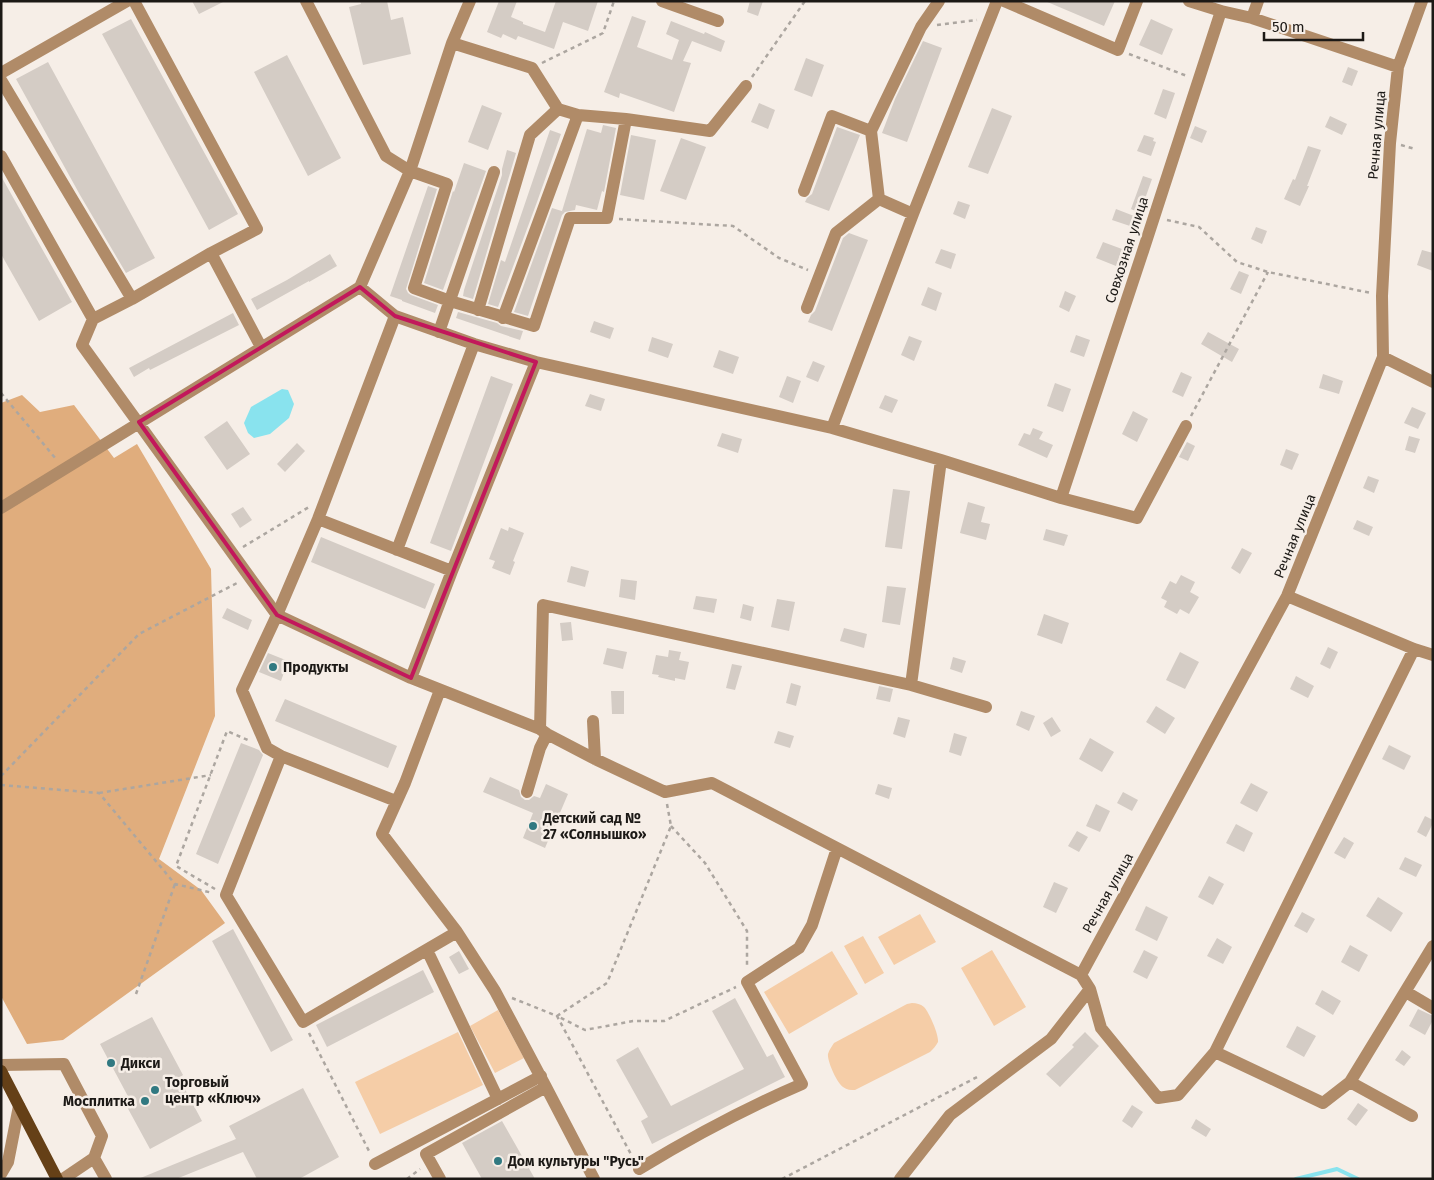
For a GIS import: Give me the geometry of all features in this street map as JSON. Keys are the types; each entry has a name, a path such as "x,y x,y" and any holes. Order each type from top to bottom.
{"main road":[{"path":"1,1071 57,1179"}],"street":[{"path":"1,74 127,1"},
{"path":"134,1 257,229 93,319 82,345 278,615 411,678 543,732 664,792 712,783 1080,975 1090,988 1101,1028 1158,1098 1178,1095 1215,1052 1414,649"},
{"path":"306,1 386,156 410,171 447,184 414,288 503,318 534,326 570,218 607,218 626,119"},
{"path":"1,508 360,287 410,171 452,43 470,1"},
{"path":"662,1 718,21"},
{"path":"879,199 871,131 922,27 939,1"},
{"path":"832,428 913,214 997,1"},
{"path":"1004,1 1118,50 1137,1"},
{"path":"1189,1 1252,18 1398,67"},
{"path":"1252,18 1258,1"},
{"name":"Речная улица","path":"1080,975 1287,596 1383,357 1382,296 1390,143 1398,67 1422,1"},
{"name":"Совхозная улица","path":"1061,498 1221,11"},
{"path":"452,43 532,68 558,109 578,115 626,119 710,131 746,86"},
{"path":"1,80 132,299"},
{"path":"478,310 530,135 558,109"},
{"path":"503,318 578,115"},
{"path":"804,190 832,116 871,131"},
{"path":"1,156 93,319"},
{"path":"439,332 494,172"},
{"path":"879,199 913,214"},
{"path":"807,308 836,233 879,199"},
{"path":"211,253 261,347"},
{"path":"360,287 394,316 474,344 536,362 832,428 942,460 1061,498 1137,518 1186,426"},
{"path":"394,316 318,519 278,615 242,690 267,748 281,756 396,801"},
{"path":"397,550 474,344"},
{"path":"1383,357 1433,382"},
{"path":"411,678 536,362"},
{"path":"911,685 942,460"},
{"path":"318,519 452,572"},
{"path":"1287,596 1414,649 1433,655"},
{"path":"527,792 543,732 543,605 911,685 986,706"},
{"path":"440,690 382,834 457,932 494,991 594,1179"},
{"path":"593,721 595,759"},
{"path":"281,756 226,896 303,1022 457,932"},
{"path":"639,1169 681,1143 761,1102 802,1084 747,982 799,948 812,925 837,848"},
{"path":"1215,1052 1324,1103 1350,1082 1433,946"},
{"path":"427,950 498,1099"},
{"path":"900,1179 950,1115 1051,1039 1090,988"},
{"path":"1406,992 1433,1008"},
{"path":"1,1065 64,1064 102,1136 94,1158 64,1179"},
{"path":"375,1164 498,1099 544,1082"},
{"path":"440,1179 426,1154 544,1082"},
{"path":"1350,1082 1412,1116"},
{"path":"1,1174 8,1162 18,1106"},
{"path":"94,1158 106,1179"}],"path":[{"path":"532,68 603,33 614,1"},
{"path":"746,86 805,1"},
{"path":"922,27 990,18"},
{"path":"1118,50 1198,81"},
{"path":"1154,217 1199,227 1237,262 1268,272 1382,296"},
{"path":"607,218 734,226 779,258 820,274"},
{"path":"1186,426 1268,272"},
{"path":"1,393 64,469"},
{"path":"233,553 326,497"},
{"path":"1,776 139,634 250,576"},
{"path":"226,896 176,866 227,731 267,748"},
{"path":"1,786 99,793 211,775"},
{"path":"494,991 558,1016 585,1030 633,1021 664,1021 747,982 747,931 705,863 671,826 664,792"},
{"path":"99,793 175,884 226,896"},
{"path":"558,1016 607,983 671,826"},
{"path":"136,994 175,884"},
{"path":"558,1016 639,1169"},
{"path":"303,1022 375,1164"},
{"path":"782,1179 981,1075"}],"highlighted area":[{"path":"360,287 395,316 536,362 411,678 277,615 139,422"}],"shaded area":[{"path":"22,395 40,412 74,405 114,458 137,444 211,569 215,716 159,859 201,890 225,923 63,1040 27,1044 1,996 1,403"},
{"path":"920,914 936,942 894,965 878,937"},
{"path":"863,936 884,973 865,984 844,946"},
{"path":"992,950 1026,1007 994,1026 961,968"},
{"path":"832,951 858,994 789,1034 764,992"},
{"path":"912,1003 924,1007 931,1018 938,1042 930,1052 855,1090 843,1087 835,1077 828,1057 828,1053 834,1043"},
{"path":"498,1010 524,1058 495,1073 470,1026"},
{"path":"458,1032 483,1085 380,1134 355,1082"}],"water":[{"path":"282,389 288,390 294,404 289,418 270,434 254,438 248,433 244,423 251,407"}],"building":[{"path":"192,1 225,1 199,14"},
{"path":"360,1 387,1 391,20 403,17 411,54 363,65 349,7 361,4"},
{"path":"499,1 517,1 511,17 523,22 523,24 545,32 556,1 598,1 588,31 563,22 554,49 518,36 516,40 503,34 501,38 487,32"},
{"path":"750,1 763,1 758,16 747,12"},
{"path":"1045,1 1115,1 1104,26"},
{"path":"632,16 646,21 637,47 672,60 679,40 666,34 671,21 725,41 721,52 692,41 683,61 691,63 674,112 620,93 619,98 604,92"},
{"path":"131,19 238,214 209,230 102,34"},
{"path":"1151,19 1173,29 1162,55 1139,45"},
{"path":"923,41 942,48 907,142 882,133 895,99"},
{"path":"287,55 341,158 308,176 254,72"},
{"path":"806,58 824,65 812,97 794,90"},
{"path":"48,62 155,258 126,273 80,195 16,79"},
{"path":"1348,67 1358,71 1352,86 1342,82"},
{"path":"1163,89 1175,93 1166,119 1154,114"},
{"path":"759,103 775,110 768,129 751,122"},
{"path":"482,105 502,113 488,150 468,142"},
{"path":"992,108 1012,116 988,174 968,167"},
{"path":"1330,116 1347,124 1342,135 1325,127"},
{"path":"603,125 616,128 604,192 602,191 597,210 576,205 575,210 562,211 587,129 601,133"},
{"path":"1195,126 1207,131 1202,143 1190,138"},
{"path":"837,127 860,135 829,211 805,202 812,194"},
{"path":"550,130 561,134 537,202 498,307 488,304 501,260 505,262"},
{"path":"631,135 656,140 644,200 620,195"},
{"path":"1144,135 1154,138 1153,141 1156,142 1151,156 1137,151"},
{"path":"681,138 706,147 686,200 660,191"},
{"path":"1308,146 1321,150 1300,206 1284,199 1293,179 1295,180"},
{"path":"507,150 516,153 473,299 463,296 464,290 502,175"},
{"path":"464,163 486,171 443,290 424,283 453,191"},
{"path":"1,176 72,302 39,321 1,254"},
{"path":"1143,176 1152,179 1140,213 1131,209"},
{"path":"428,186 437,189 406,289 411,295 438,305 435,313 390,296"},
{"path":"958,201 970,205 965,219 953,214"},
{"path":"552,208 565,212 562,215 528,316 514,312"},
{"path":"1116,209 1134,216 1130,226 1112,220"},
{"path":"1256,227 1267,231 1262,244 1251,239"},
{"path":"849,233 868,240 832,331 808,322 815,311 843,238"},
{"path":"1103,242 1122,249 1116,266 1096,258"},
{"path":"941,249 956,254 951,269 935,263"},
{"path":"1422,250 1433,253 1433,271 1417,265"},
{"path":"330,254 337,266 257,310 251,299"},
{"path":"1239,271 1249,275 1241,294 1230,289"},
{"path":"928,287 942,293 936,311 921,305"},
{"path":"1065,291 1076,296 1069,312 1059,307"},
{"path":"458,312 523,331 520,340 456,318"},
{"path":"233,313 239,325 134,377 129,368"},
{"path":"594,321 614,328 610,339 590,332"},
{"path":"1208,332 1239,349 1232,362 1201,344"},
{"path":"1076,335 1090,340 1084,357 1070,352"},
{"path":"909,336 922,341 914,361 901,355"},
{"path":"652,337 673,344 668,358 648,351"},
{"path":"719,350 739,357 733,374 713,367"},
{"path":"813,361 825,366 818,382 806,377"},
{"path":"1181,372 1192,377 1183,397 1172,392"},
{"path":"1323,374 1343,381 1339,394 1319,388"},
{"path":"491,376 513,384 451,551 430,543"},
{"path":"787,376 801,381 793,403 779,397"},
{"path":"1055,383 1071,389 1063,412 1047,406"},
{"path":"590,394 605,399 601,411 585,406"},
{"path":"885,395 898,400 892,413 879,408"},
{"path":"1412,407 1426,413 1418,429 1404,423"},
{"path":"1133,411 1148,419 1137,442 1122,434"},
{"path":"227,421 250,454 227,470 204,437"},
{"path":"1033,428 1043,432 1039,439 1053,445 1047,458 1018,445 1024,433 1030,435"},
{"path":"722,433 742,439 738,453 717,446"},
{"path":"1409,436 1420,439 1415,453 1405,450"},
{"path":"1187,442 1195,446 1188,461 1179,457"},
{"path":"297,443 305,451 285,472 277,464"},
{"path":"1286,449 1299,454 1292,470 1280,465"},
{"path":"1368,476 1379,480 1374,493 1363,488"},
{"path":"893,489 910,491 902,549 885,547"},
{"path":"968,502 985,507 981,522 990,524 986,540 960,533"},
{"path":"243,507 252,520 240,528 231,514"},
{"path":"1357,520 1373,527 1369,536 1353,529"},
{"path":"509,527 524,533 513,561 515,562 510,575 492,568 495,561 489,559 501,528 508,531"},
{"path":"1046,529 1068,535 1064,546 1043,540"},
{"path":"321,537 435,584 425,609 311,562"},
{"path":"1242,548 1252,553 1240,574 1231,568"},
{"path":"571,566 589,571 585,587 567,582"},
{"path":"1181,575 1195,582 1190,592 1199,597 1189,614 1180,609 1177,614 1164,607 1167,601 1161,598 1170,581 1176,584"},
{"path":"621,579 637,581 635,600 619,597"},
{"path":"887,586 906,588 900,625 882,622"},
{"path":"696,596 717,599 714,613 693,609"},
{"path":"777,599 795,602 789,631 771,627"},
{"path":"743,604 754,607 751,621 740,618"},
{"path":"227,608 252,620 248,630 222,618"},
{"path":"1044,614 1069,623 1062,644 1037,635"},
{"path":"571,622 573,640 562,641 560,623"},
{"path":"844,628 867,634 864,648 840,641"},
{"path":"1328,647 1338,652 1330,669 1320,664"},
{"path":"607,648 627,652 623,669 603,664"},
{"path":"669,650 681,652 679,660 689,662 685,680 675,678 675,681 652,674 656,655 668,657"},
{"path":"1180,652 1199,662 1185,689 1166,680"},
{"name":"Продукты","path":"268,653 288,661 281,681 259,672"},
{"path":"953,657 966,661 962,673 950,669"},
{"path":"732,664 742,666 735,690 726,688"},
{"path":"1296,676 1314,686 1308,698 1290,689"},
{"path":"791,683 801,686 796,706 786,703"},
{"path":"879,686 893,689 890,702 876,699"},
{"path":"611,691 624,691 624,714 612,714"},
{"path":"285,699 397,746 388,768 275,721"},
{"path":"1156,706 1175,718 1165,734 1146,722"},
{"path":"1021,711 1035,716 1029,731 1016,725"},
{"path":"898,717 910,720 905,738 893,734"},
{"path":"1052,717 1061,731 1051,737 1043,723"},
{"path":"778,731 794,736 790,748 774,743"},
{"path":"954,733 967,737 961,756 949,752"},
{"path":"1090,738 1114,752 1102,772 1079,759"},
{"path":"241,743 259,750 263,755 218,864 196,854"},
{"path":"1389,745 1411,756 1404,770 1382,759"},
{"path":"490,777 519,790 521,797 525,800 529,800 534,796 540,798 546,784 568,794 545,848 523,838 533,813 483,792"},
{"path":"1251,783 1268,792 1257,812 1240,803"},
{"path":"878,784 892,788 889,799 875,794"},
{"path":"1123,792 1138,800 1132,811 1117,803"},
{"path":"1096,804 1110,811 1100,832 1086,826"},
{"path":"1425,816 1433,820 1426,837 1417,832"},
{"path":"1236,824 1253,833 1244,852 1226,843"},
{"path":"1077,831 1088,837 1079,852 1068,846"},
{"path":"1344,837 1354,843 1345,859 1334,853"},
{"path":"1405,857 1422,865 1416,877 1399,869"},
{"path":"1209,876 1224,884 1213,905 1198,897"},
{"path":"1054,882 1068,888 1056,913 1043,907"},
{"path":"1378,897 1403,913 1391,932 1366,916"},
{"path":"1146,906 1168,917 1157,941 1135,930"},
{"path":"1302,912 1315,919 1307,933 1294,926"},
{"path":"233,929 293,1040 271,1052 212,941"},
{"path":"1217,938 1232,947 1223,964 1207,956"},
{"path":"1350,945 1368,955 1359,972 1341,962"},
{"path":"1144,950 1158,957 1147,979 1133,972"},
{"path":"459,951 469,969 459,974 449,957"},
{"path":"423,970 434,992 327,1047 316,1025"},
{"path":"1322,990 1341,1001 1333,1015 1315,1004"},
{"path":"735,998 767,1057 773,1054 785,1077 652,1144 641,1121 648,1117 616,1060 638,1047 671,1106 744,1069 712,1011"},
{"path":"1418,1009 1433,1016 1433,1020 1425,1035 1409,1026"},
{"name":"Торговый центр «Ключ»","path":"152,1017 183,1075 179,1078 202,1121 150,1149 126,1105 131,1102 100,1044"},
{"path":"1297,1026 1316,1036 1304,1057 1286,1047"},
{"path":"1085,1032 1099,1046 1060,1087 1046,1074 1074,1047 1072,1045"},
{"path":"1402,1050 1411,1057 1404,1066 1395,1060"},
{"path":"303,1088 339,1157 299,1179 257,1179 243,1152 176,1179 138,1179 236,1139 229,1126"},
{"path":"1358,1103 1368,1110 1356,1126 1347,1119"},
{"path":"1132,1105 1143,1112 1132,1128 1122,1121"},
{"path":"1196,1119 1211,1129 1206,1137 1191,1128"},
{"name":"Дом культуры \"Русь\"","path":"502,1121 535,1179 482,1179 462,1143"}],"waterway":[{"path":"1296,1179 1337,1169 1358,1179"}],"place":[{"name":"Продукты","path":"273,667"},
{"name":"Детский сад № 27 «Солнышко»","path":"533,826"},
{"name":"Дикси","path":"111,1063"},
{"name":"Торговый центр «Ключ»","path":"155,1090"},
{"name":"Мосплитка","path":"145,1101"},
{"name":"Дом культуры \"Русь\"","path":"498,1161"}]}
